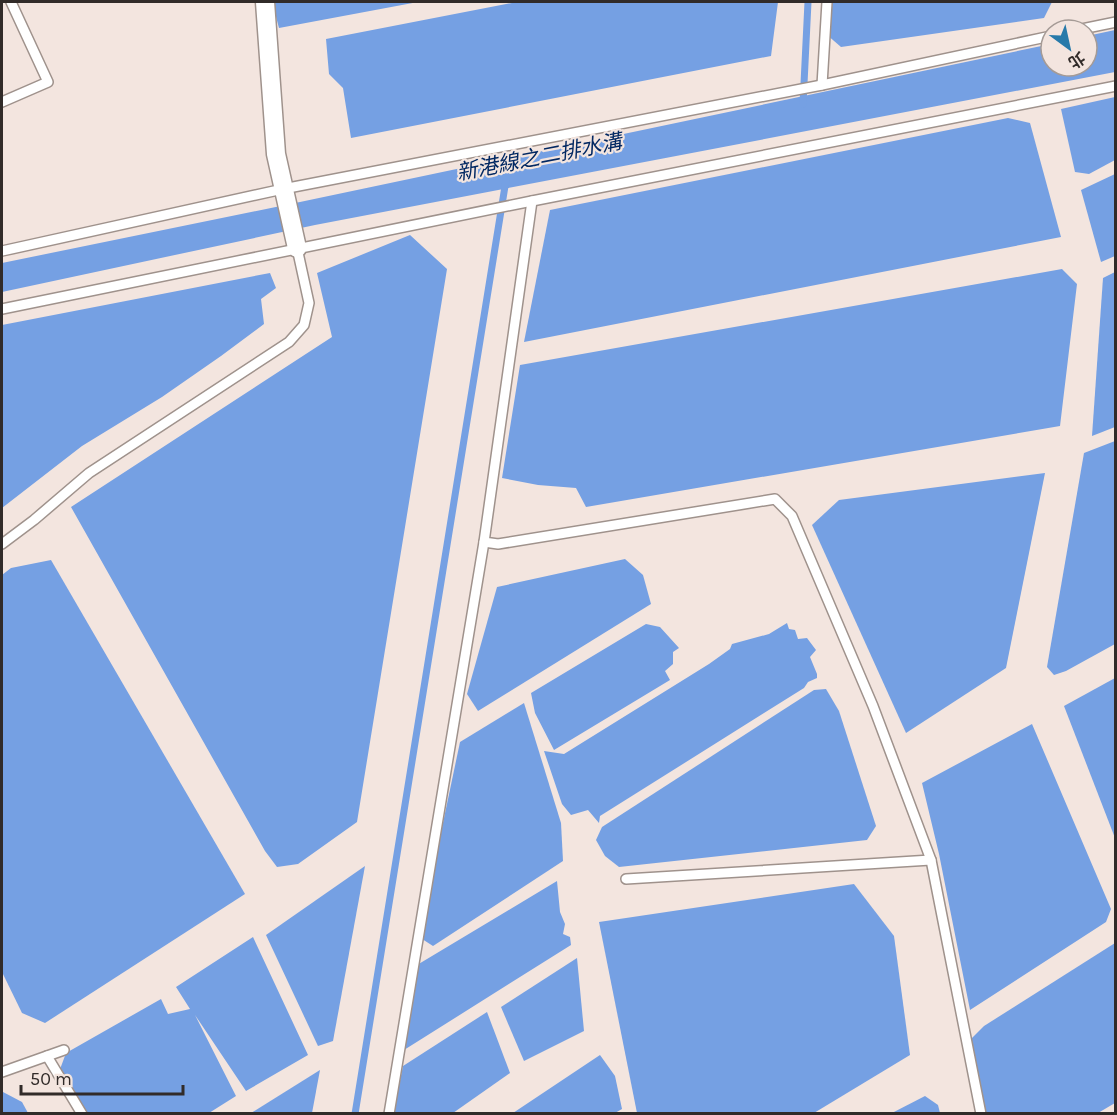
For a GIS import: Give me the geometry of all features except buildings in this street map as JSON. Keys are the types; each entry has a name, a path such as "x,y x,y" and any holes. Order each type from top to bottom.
{"street":[{"path":"265,2 276,154 297,249"}],"lane":[{"path":"2,102 48,82 11,2"},
{"path":"822,85 827,2"},
{"path":"1099,25 1116,22"},
{"path":"2,251 283,189 822,85 1039,39"},
{"path":"2,309 532,201 1116,86"},
{"path":"389,1113 484,542 532,201"},
{"path":"2,544 34,520 88,473 289,342 304,325 309,303 297,249"},
{"path":"484,542 498,544 775,499 792,516 873,706 931,860 981,1113"},
{"path":"626,879 931,860"},
{"path":"2,1072 64,1050"},
{"path":"48,1056 82,1113"}],"water":[{"path":"272,2 418,2 279,28"},
{"path":"517,2 778,2 771,56 351,138 343,88 329,74 326,39"},
{"path":"829,2 1052,2 1044,18 841,47 826,34"},
{"path":"1115,30 1115,72 1099,75 1099,33"},
{"name":"新港線之二排水溝","path":"1039,47 1039,78 1084,78 315,225 2,292 2,263"},
{"path":"1115,97 1115,160 1089,174 1075,172 1061,109"},
{"path":"1008,118 1030,123 1061,237 524,342 550,210"},
{"path":"1115,174 1115,256 1101,262 1081,190"},
{"path":"410,235 447,269 357,822 298,864 277,867 265,851 71,507 332,337 317,273"},
{"path":"1062,269 1077,284 1060,426 586,507 576,488 538,485 502,478 520,365"},
{"path":"1115,272 1115,427 1092,436 1103,278"},
{"path":"270,273 276,288 261,299 264,324 162,397 82,446 2,508 2,325"},
{"path":"1115,441 1115,644 1066,671 1054,675 1047,667 1084,453"},
{"path":"1045,473 1006,668 906,733 812,525 839,500"},
{"path":"625,559 643,575 651,604 478,711 467,694 497,587"},
{"path":"51,560 245,894 45,1023 22,1013 2,972 2,575 11,568"},
{"path":"787,623 789,629 795,630 798,639 807,638 816,650 810,657 817,678 600,816 599,823 588,810 571,815 562,804 544,751 564,754 709,664 730,649 732,644 769,634"},
{"path":"646,624 660,627 679,648 673,652 673,664 665,671 670,680 554,750 535,713 531,693"},
{"path":"1115,678 1115,838 1064,706"},
{"path":"826,689 839,711 876,826 867,840 619,867 605,856 596,840 602,827 814,690"},
{"path":"524,703 561,823 563,861 433,946 419,937 460,742"},
{"path":"1032,724 1111,909 1106,922 970,1010 939,854 922,783"},
{"path":"365,866 333,1041 318,1046 266,935"},
{"path":"557,881 560,912 565,924 563,934 570,937 571,945 404,1050 417,965"},
{"path":"854,884 894,936 910,1055 814,1113 637,1113 599,922"},
{"path":"253,937 308,1055 246,1091 195,1015 236,1096 209,1113 84,1113 59,1072 66,1053 161,999 168,1014 190,1009 176,987"},
{"path":"1115,943 1115,1103 1098,1113 981,1113 966,1044 984,1026"},
{"path":"577,958 584,1031 524,1061 501,1007"},
{"path":"487,1012 510,1073 453,1113 393,1114 403,1066"},
{"path":"600,1055 615,1076 622,1109 615,1113 513,1113"},
{"path":"320,1070 312,1113 251,1113"},
{"path":"3,1092 22,1102 28,1113 2,1113"},
{"path":"925,1096 938,1105 940,1113 892,1113"}],"waterway":[{"path":"803,104 808,2"},
{"name":"新港線之二排水溝","path":"355,1114 506,180"}]}
